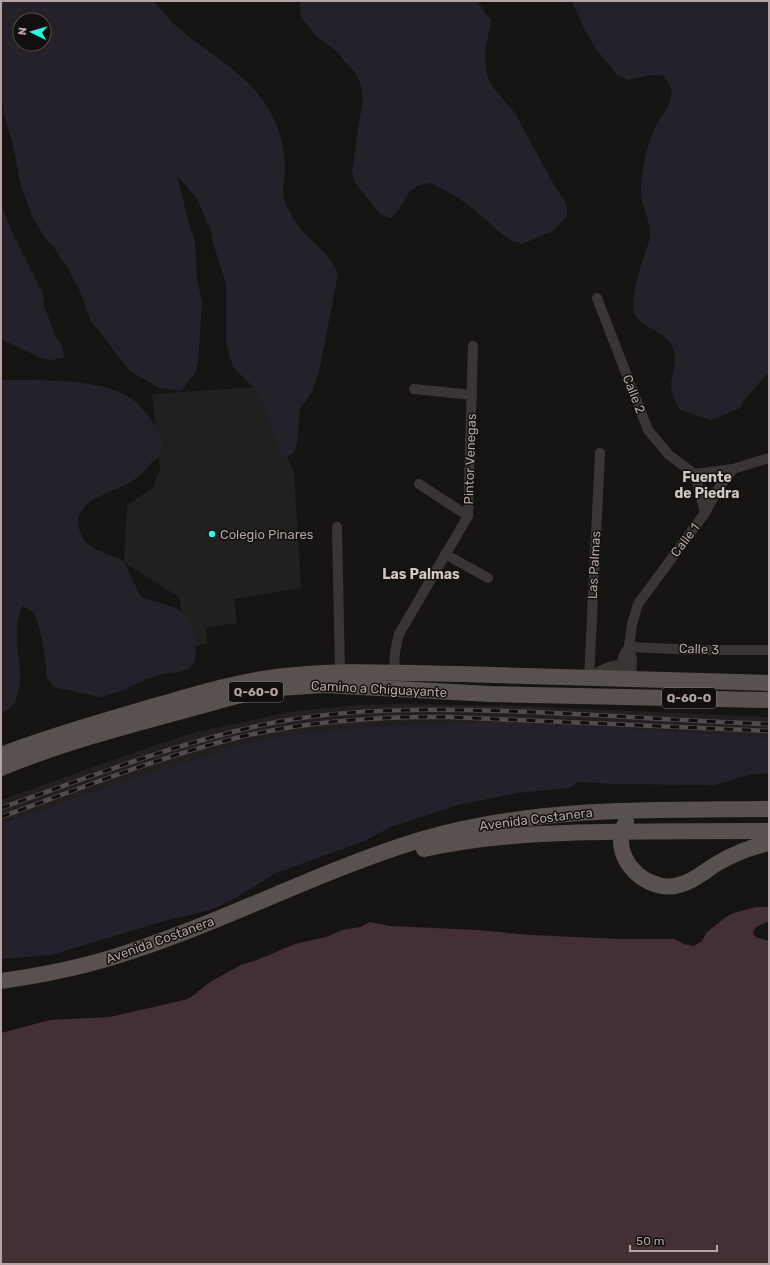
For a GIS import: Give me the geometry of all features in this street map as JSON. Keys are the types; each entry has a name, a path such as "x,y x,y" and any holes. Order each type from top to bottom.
{"main road":[{"name":"Camino a Chiguayante","path":"1,755 69,731 230,685 285,676 340,672 588,678 631,676 769,683"},
{"path":"608,696 619,690 631,676"},
{"name":"Camino a Chiguayante","path":"1,768 84,739 233,697 278,688 316,685 347,685 454,693 769,700"},
{"name":"Avenida Costanera","path":"1,981 79,966 129,952 192,930 392,849 466,828 553,815 636,810 769,809"},
{"path":"636,810 627,821 623,831 622,847 630,866 644,880 662,886 686,883 726,859 744,851 769,843"},
{"name":"Avenida Costanera","path":"313,880 427,848 475,840 533,834 623,831 769,831"}],"street":[{"name":"Calle 2","path":"597,298 648,430 669,455 695,474"},
{"name":"Pintor Venegas","path":"394,673 398,634 468,516 473,346"},
{"path":"414,389 472,395"},
{"name":"Las Palmas","path":"588,678 600,453"},
{"path":"705,513 695,474 733,468 769,458"},
{"name":"Calle 1","path":"631,676 632,660 629,647 632,624 638,604 705,513 718,488 733,468"},
{"path":"419,484 468,516"},
{"path":"337,527 340,672"},
{"path":"445,554 488,578"},
{"name":"Calle 1","path":"620,666 629,647"},
{"name":"Calle 3","path":"629,647 704,650 769,650"},
{"path":"588,678 608,667 620,666 626,668 631,676"}],"shaded area":[{"path":"1,1 153,1 178,28 233,70 258,94 268,108 281,139 285,165 283,193 287,207 301,229 332,262 338,274 319,372 312,392 300,409 297,443 294,452 285,459 278,450 264,406 252,386 233,367 226,344 226,284 213,243 211,231 197,199 177,175 190,228 195,241 197,279 202,302 198,362 195,373 181,391 159,388 130,371 91,321 79,289 67,267 53,246 45,238 32,216 20,183 14,149 4,114 1,90"},
{"path":"300,1 477,1 491,21 485,52 487,76 492,86 515,113 550,178 567,205 567,216 553,231 522,244 503,235 476,211 457,197 431,183 419,185 409,192 398,211 391,218 381,215 354,181 352,170 363,98 357,75 335,50 317,37 301,17"},
{"path":"572,1 769,1 769,374 766,375 745,399 740,408 711,420 680,410 671,390 675,355 671,344 661,334 640,321 635,315 633,309 636,284 650,236 649,223 641,197 642,174 654,130 666,110 671,98 669,84 664,76 653,75 628,80 617,75 596,49 583,26"},
{"path":"1,205 11,230 43,294 44,306 56,337 62,345 64,357 53,360 43,359 1,339"},
{"path":"1,380 50,380 105,387 120,392 136,402 155,425 161,437 162,443 160,455 134,480 102,495 86,505 81,511 78,519 79,528 81,535 90,546 123,560 141,597 173,607 183,612 189,620 196,639 195,660 189,669 149,678 119,692 100,697 53,687 47,677 44,650 38,623 34,613 23,606 17,629 20,676 19,688 14,704 1,714"},
{"name":"Colegio Pinares","path":"255,387 294,472 301,588 234,599 237,623 206,627 207,644 188,647 179,597 124,562 127,506 153,487 160,469 152,394"},
{"path":"396,704 518,706 769,717 769,737 511,721 393,725 279,736 111,785 1,824 1,800 158,744 197,732 296,711 347,706"},
{"path":"511,721 769,737 769,773 748,775 715,785 578,782 569,788 518,793 458,805 391,827 362,842 276,873 230,901 210,910 164,921 51,955 1,959 1,824 111,785 243,745 279,736 393,725"},
{"path":"756,907 769,907 769,922 757,927 753,933 755,937 769,941 769,1264 1,1264 1,1033 50,1020 110,1017 184,1000 190,998 210,982 241,965 295,944 326,937 343,930 360,927 370,922 390,926 477,930 530,935 621,939 674,939 684,944 694,946 702,941 707,932 726,917 734,913"}],"railway":[{"path":"1,808 175,748 246,729 282,721 310,717 394,710 478,710 769,724"},
{"path":"1,817 118,774 176,755 236,738 289,727 396,717 450,717 769,731"}],"place":[{"name":"Colegio Pinares","path":"212,534"}],"district":[{"name":"Fuente de Piedra","path":"707,486"},
{"name":"Las Palmas","path":"421,574"}]}
